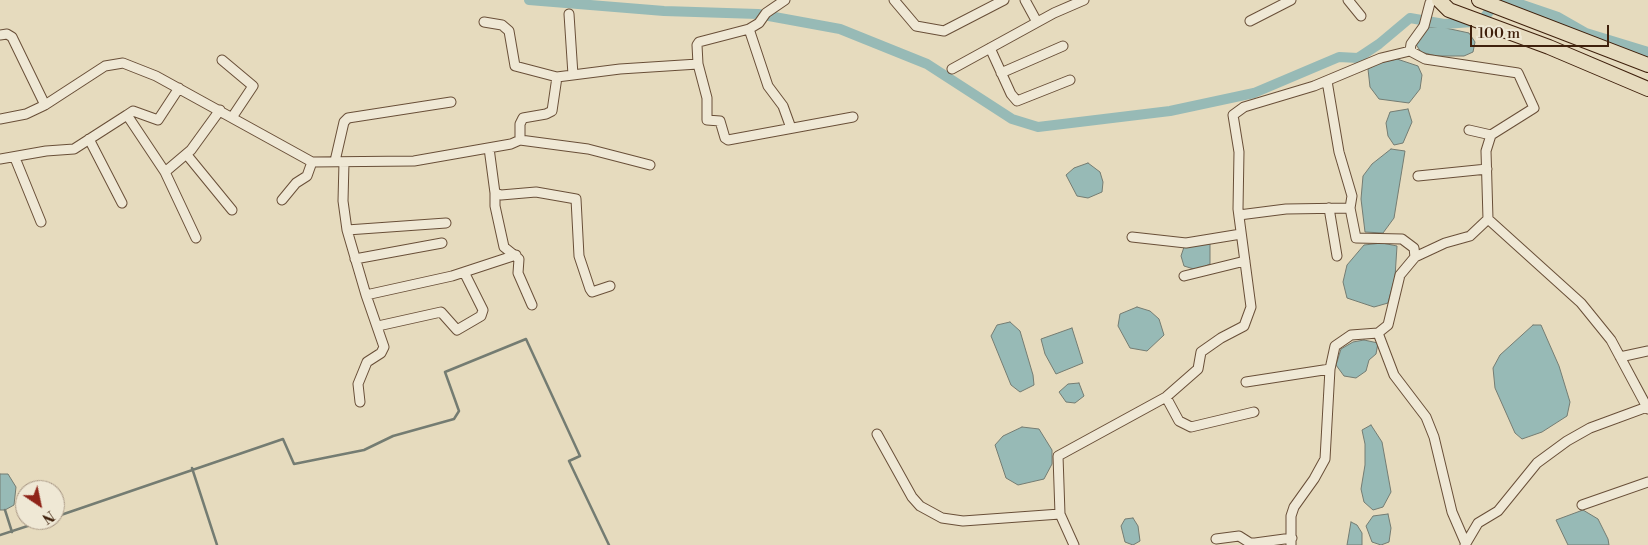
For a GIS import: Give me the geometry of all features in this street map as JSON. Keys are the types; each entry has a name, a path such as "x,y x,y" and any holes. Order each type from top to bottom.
{"highway":[{"path":"1482,1 1648,64"},
{"path":"1435,3 1648,89"}],"street":[{"path":"784,0 766,12 759,23 750,30 698,42 696,45 698,64 707,100 707,120 720,121 726,140 853,117"},
{"path":"894,0 916,26 944,31 1004,0"},
{"path":"1026,0 1037,22"},
{"path":"952,69 1037,22 1084,0"},
{"path":"1250,21 1291,0"},
{"path":"1348,0 1361,16"},
{"path":"1410,52 1411,44 1435,3"},
{"path":"569,14 573,75"},
{"path":"484,22 502,25 509,30 515,66 557,76 620,69 698,64"},
{"path":"750,30 768,86 783,106 791,128"},
{"path":"0,35 9,35 12,38 45,105"},
{"path":"1001,73 1063,46"},
{"path":"990,48 1001,73 1017,101 1070,80"},
{"path":"1074,545 1060,514 1058,456 1166,396 1198,369 1201,352 1221,338 1244,326 1251,307 1238,215 1238,152 1233,115 1244,107 1327,81 1382,58 1410,52 1425,59 1518,73 1534,108 1491,135 1486,151 1488,219 1581,303 1611,340 1647,405 1590,428 1559,446 1537,463 1498,510 1478,523 1465,544"},
{"path":"222,60 253,86 233,116"},
{"path":"0,119 16,118 45,105 105,66 114,63 130,64 233,116 312,162 414,161 489,148 520,140 588,148 650,165"},
{"path":"520,140 521,120 552,111 557,76"},
{"path":"1327,81 1339,152 1352,196 1350,208 1356,238 1402,239 1414,248 1415,257"},
{"path":"0,160 46,151 74,149 134,111 158,120 179,88"},
{"path":"360,402 358,384 366,362 384,349 378,326 354,259 347,230 339,161 344,122 348,118 451,102"},
{"path":"165,172 186,155 220,110"},
{"path":"127,114 165,172 196,238"},
{"path":"1469,130 1491,135"},
{"path":"89,139 122,203"},
{"path":"489,148 495,206 504,247 516,255 520,261 518,273 532,306"},
{"path":"186,155 232,210"},
{"path":"15,158 41,222"},
{"path":"282,200 296,183 307,176 312,162"},
{"path":"1418,176 1487,169"},
{"path":"494,193 501,196 536,192 575,198 578,205 579,256 590,289 592,292 610,286"},
{"path":"1329,208 1337,256"},
{"path":"1238,215 1286,209 1350,208"},
{"path":"1216,539 1234,535 1255,543 1292,542 1291,516 1294,507 1314,479 1325,459 1330,369 1335,346 1351,335 1378,333 1388,325 1400,274 1415,257 1445,243 1470,236 1488,219"},
{"path":"347,230 446,223"},
{"path":"1132,237 1186,242 1241,234"},
{"path":"354,259 442,243"},
{"path":"366,294 464,272 516,255"},
{"path":"1184,276 1245,260"},
{"path":"378,326 441,312 457,330 481,316 483,310 464,272"},
{"path":"1378,333 1394,375 1426,417 1434,437 1452,512 1465,544"},
{"path":"1620,356 1648,351"},
{"path":"1246,382 1330,369"},
{"path":"1166,396 1179,421 1191,427 1254,412"},
{"path":"877,434 912,497 920,506 942,518 963,520 1060,514"},
{"path":"1582,505 1648,482"}],"water":[{"path":"1425,27 1441,27 1469,33 1475,42 1473,52 1464,56 1436,56 1421,52 1415,43"},
{"path":"1397,59 1418,66 1422,75 1420,89 1409,103 1379,99 1370,87 1368,69 1379,63"},
{"path":"1408,109 1412,122 1403,143 1394,145 1388,136 1386,123 1390,112"},
{"path":"1391,149 1405,151 1394,218 1383,233 1365,232 1361,199 1363,176 1372,164"},
{"path":"1088,163 1100,172 1103,182 1102,192 1088,198 1077,196 1066,175 1074,168"},
{"path":"1204,238 1210,244 1210,264 1197,270 1184,266 1181,256 1185,244"},
{"path":"1382,243 1397,246 1395,277 1388,303 1374,307 1347,298 1343,282 1347,265 1364,245"},
{"path":"1137,307 1150,311 1159,319 1164,335 1147,351 1130,348 1118,326 1120,314"},
{"path":"1010,322 1020,331 1033,375 1034,385 1020,392 1011,385 991,336 997,325"},
{"path":"1533,325 1541,325 1559,366 1570,402 1567,416 1542,432 1522,439 1515,433 1495,388 1493,368 1500,355"},
{"path":"1072,328 1083,363 1056,374 1045,354 1041,339"},
{"path":"1364,340 1378,343 1376,354 1369,360 1366,371 1356,378 1344,376 1336,365 1341,349 1353,342"},
{"path":"1079,383 1084,396 1075,403 1066,402 1059,392 1068,384"},
{"path":"1371,425 1382,442 1391,492 1383,507 1373,510 1364,502 1361,489 1365,465 1365,444 1362,430"},
{"path":"1022,427 1039,429 1052,450 1052,464 1044,479 1018,485 1006,478 995,445 1003,436"},
{"path":"0,474 8,474 15,485 14,505 5,510 0,510"},
{"path":"1583,510 1598,519 1609,545 1568,545 1556,520"},
{"path":"1388,514 1391,528 1389,542 1381,545 1372,542 1366,526 1373,516"},
{"path":"1133,518 1138,526 1140,541 1133,545 1125,542 1121,526 1125,519"},
{"path":"1351,522 1357,525 1362,533 1362,545 1347,545"}],"waterway":[{"path":"529,0 664,11 758,14 840,29 927,64 1012,119 1038,127 1170,111 1254,93 1339,57 1358,58 1379,44 1410,18 1444,24 1473,22 1483,19 1497,2 1514,2 1558,17 1586,33 1648,52"},
{"path":"65,514 283,439 294,464 364,450 393,436 454,419 459,411 445,372 526,339 580,456 569,461 609,545"},
{"path":"192,468 217,545"},
{"path":"5,510 12,532"},
{"path":"0,535 15,530"}]}
